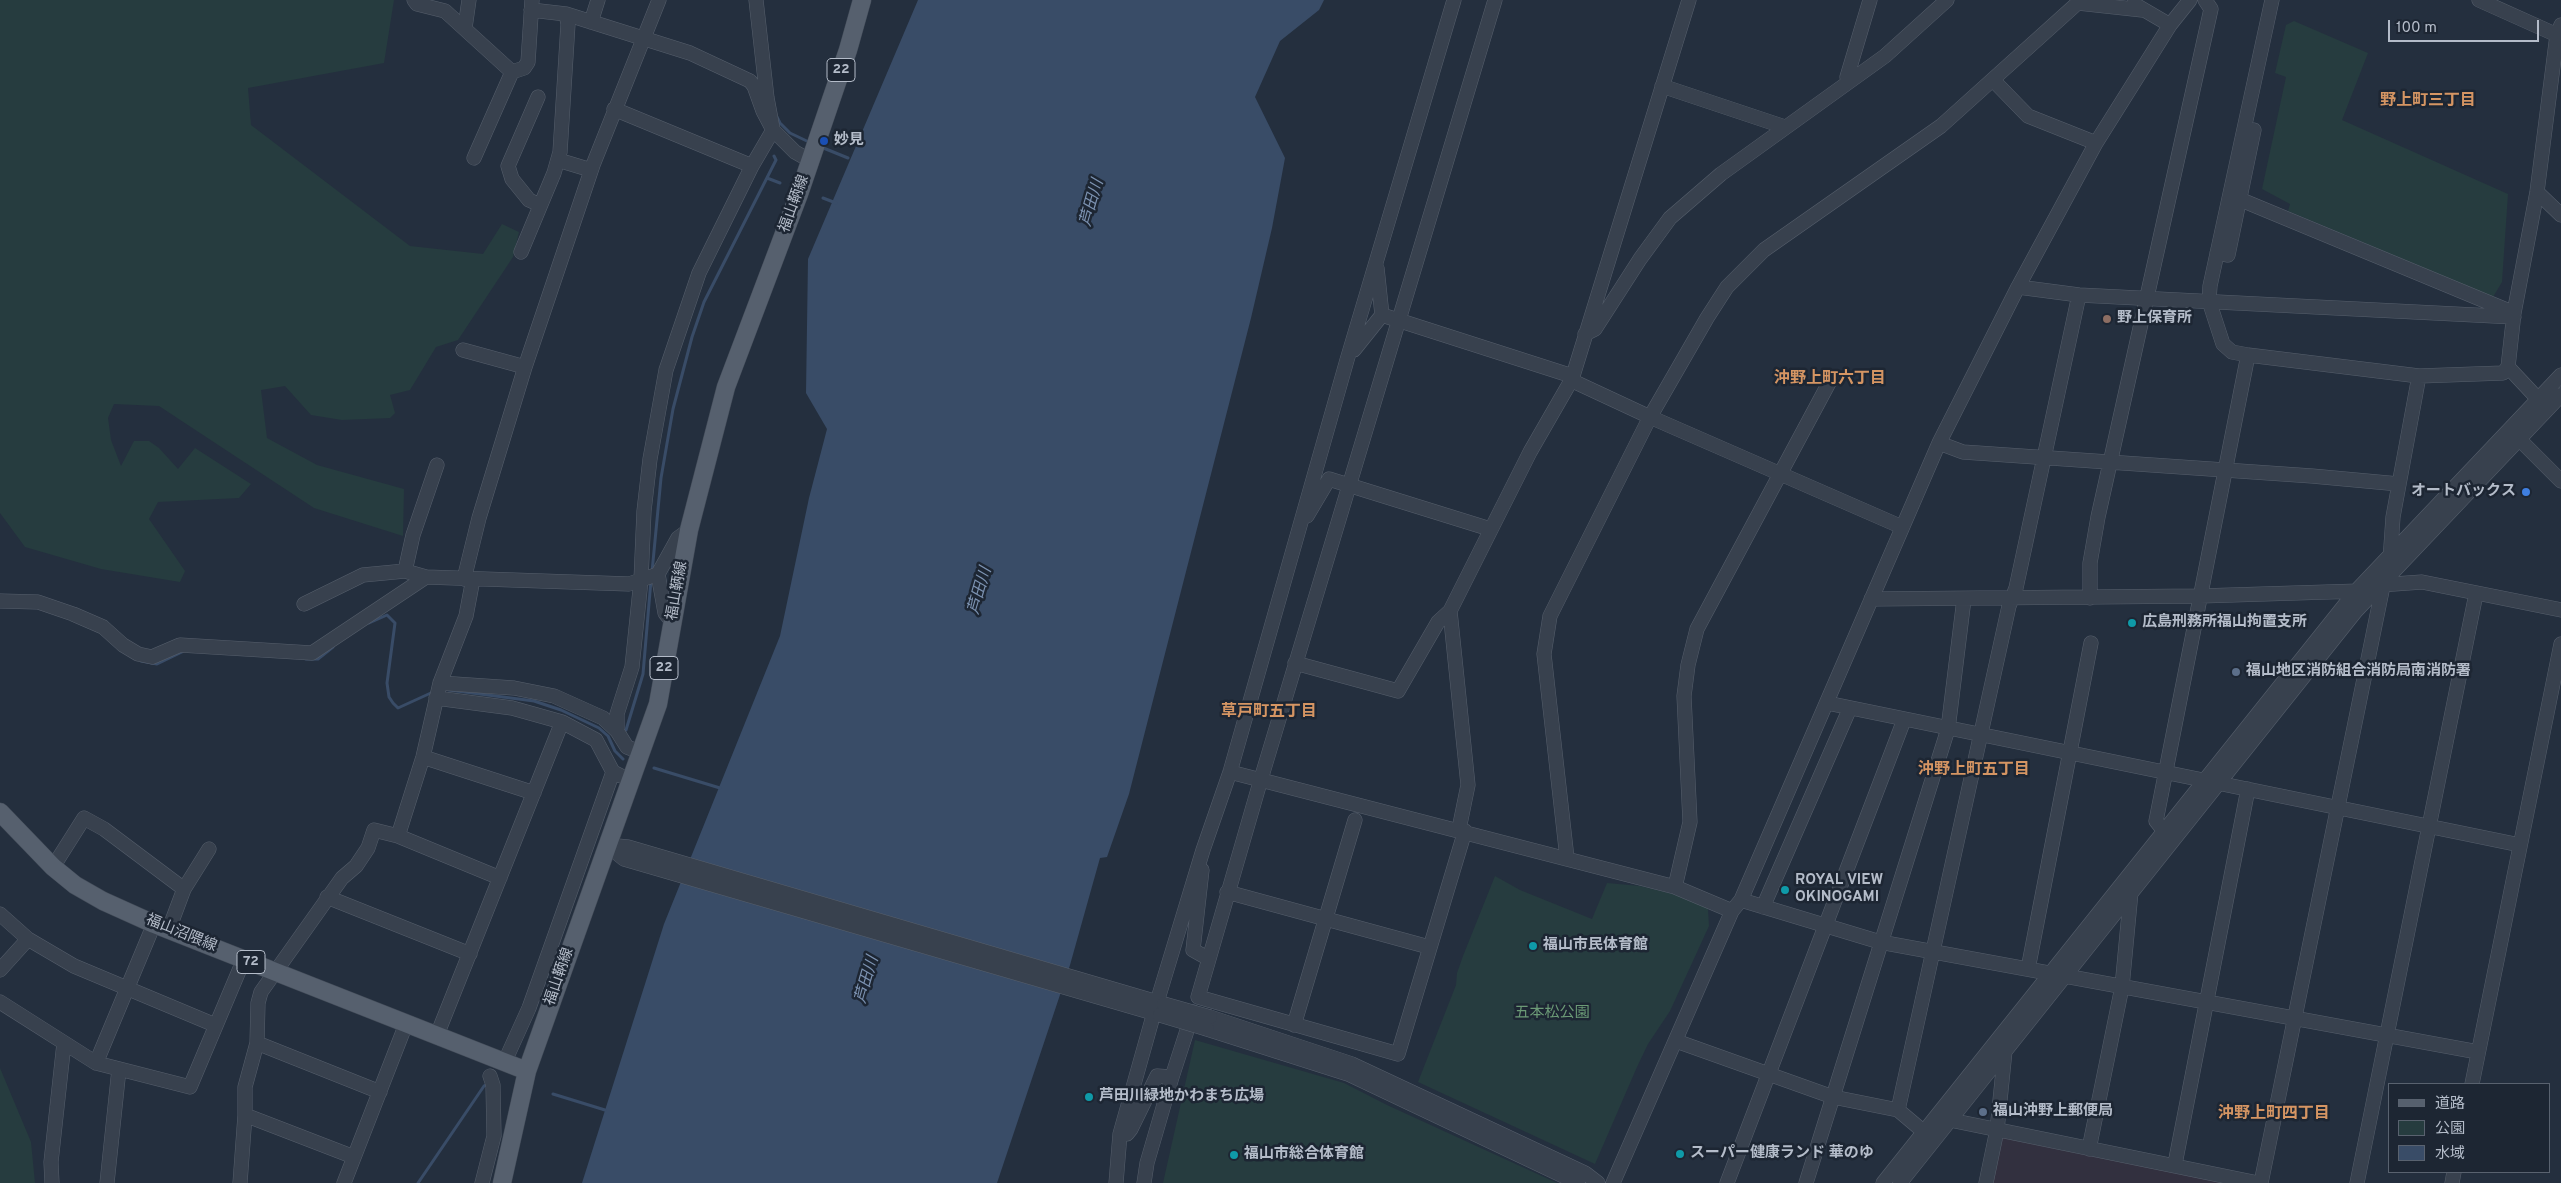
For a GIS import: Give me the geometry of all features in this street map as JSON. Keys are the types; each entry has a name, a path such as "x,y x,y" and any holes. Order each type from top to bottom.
{"main road":[{"name":"福山鞆線","path":"502,1183 527,1071 606,845 632,781 658,704 688,530 726,387 814,150 862,0"},
{"name":"福山沼隈線","path":"0,812 52,867 88,892 162,926 527,1071"}],"street":[{"path":"414,0 416,4 445,11 512,72"},
{"path":"465,28 469,0"},
{"path":"591,22 598,0"},
{"path":"398,836 423,756 438,691 466,616 468,579 479,518 525,367 591,170 659,0"},
{"path":"615,730 617,714 632,667 649,577 644,511 650,459 666,370 699,272 752,166 773,130 767,98 756,0"},
{"path":"1116,1183 1120,1134 1154,1007 1203,850 1230,772 1297,532 1454,0"},
{"path":"1144,1183 1172,1077 1198,998 1227,892 1295,663 1495,0"},
{"path":"1295,663 1398,691 1438,622 1450,611 1530,452 1572,379 1689,0"},
{"path":"1848,82 1847,77 1870,0"},
{"path":"1585,334 1595,329 1640,259 1670,218 1722,174 1885,56 1947,0"},
{"path":"2130,0 2142,10 2170,25"},
{"path":"1613,1183 1939,443 2018,287 2096,143 2170,25 2190,0"},
{"path":"2090,598 2090,563 2110,462 2212,9 2205,0"},
{"path":"2272,0 2209,301 2224,344 2232,352 2248,355 2419,376 2503,373 2508,367 2514,315 2537,192 2559,30 2479,0"},
{"path":"2218,253 2228,255 2281,0"},
{"path":"1567,858 1544,654 1546,632 1558,596 1650,417 1707,318 1728,287 1764,250 1941,126 2079,2 2142,10"},
{"path":"474,158 512,72 527,66 532,5 690,53 750,81 773,130 795,152 814,150"},
{"path":"521,252 558,160 568,24 566,14"},
{"path":"1993,80 2028,116 2096,143"},
{"path":"1662,86 1785,127"},
{"path":"538,97 508,166 512,179 529,200 540,205"},
{"path":"614,109 752,166"},
{"path":"558,160 591,170"},
{"path":"2537,192 2561,215"},
{"path":"2239,199 2514,315"},
{"path":"1347,360 1382,315 1377,263"},
{"path":"2018,287 2079,295 2514,315"},
{"path":"1898,1110 2079,295"},
{"path":"1382,315 1566,374 1577,384 1902,527"},
{"path":"463,350 525,367"},
{"path":"2164,831 2156,821 2164,772 2248,355"},
{"path":"2508,367 2538,399"},
{"path":"1900,1183 2131,892 2211,781 2355,592 2561,375"},
{"path":"1950,1120 2089,1149 2175,1164 2259,1183 2295,1019 2390,557 2393,518 2419,376"},
{"path":"1675,887 1690,822 1684,696 1688,664 1697,629 1830,381"},
{"path":"1883,1183 2164,831 2211,781 2356,611 2561,395"},
{"path":"2519,440 2561,481"},
{"path":"1939,443 1963,452 2399,484"},
{"path":"405,571 413,535 437,465"},
{"path":"1297,532 1329,480 1490,529"},
{"path":"304,604 363,575 405,571 426,577 629,584 649,577 678,538 688,530"},
{"path":"0,602 38,602 73,614 103,627 123,645 138,654 152,657 180,645 312,652 426,577"},
{"path":"649,577 665,613 673,623"},
{"path":"1871,599 2090,598 2355,592 2383,584 2422,582 2561,610"},
{"path":"2357,1183 2476,594"},
{"path":"1806,1183 1948,729 1964,599"},
{"path":"1198,998 1398,1054 1462,830 1468,785 1450,611"},
{"path":"2028,969 2091,643"},
{"path":"2472,1083 2561,644"},
{"path":"438,691 514,688 554,696 603,718 615,730 627,747 642,753"},
{"path":"438,691 562,722 598,739 613,772 632,781"},
{"path":"1826,703 1982,736 2338,806 2520,845"},
{"path":"1763,906 1850,708"},
{"path":"1727,1183 1904,720"},
{"path":"437,1035 562,722"},
{"path":"598,739 615,730"},
{"path":"423,756 534,793"},
{"path":"505,1062 529,1008 613,772"},
{"path":"1230,772 1462,830 1737,905 1763,906 1880,942 2478,1052"},
{"path":"2175,1164 2248,789"},
{"path":"52,867 84,818 104,829 184,890"},
{"path":"1294,1025 1355,820"},
{"path":"240,1183 246,1115 245,1087 257,1042 258,1003 261,992 327,897 342,878 356,866 368,848 374,830 398,836 500,878"},
{"path":"606,845 626,853 1352,1064 1577,1169 1598,1183"},
{"path":"96,1063 126,989 209,849"},
{"path":"1203,850 1201,890 1193,950 1209,960"},
{"path":"1227,892 1429,947"},
{"path":"2089,1149 2122,987 2131,892"},
{"path":"327,897 470,954"},
{"path":"0,914 28,939 74,966 215,1025"},
{"path":"0,970 28,939"},
{"path":"0,1002 96,1063 190,1087 244,959"},
{"path":"1209,1023 1348,1074 1578,1183"},
{"path":"344,1183 406,1024"},
{"path":"1676,1041 1833,1097 1898,1110 1924,1132"},
{"path":"257,1042 380,1092"},
{"path":"52,1183 51,1162 64,1043"},
{"path":"1986,1183 1996,1130 2005,1050"},
{"path":"107,1183 119,1069"},
{"path":"1120,1134 1127,1134 1131,1129 1157,1076 1172,1077"},
{"path":"491,1183 496,1163 492,1081"},
{"path":"246,1115 354,1157"},
{"path":"482,1183 494,1136"}],"shaded area":[{"path":"2002,1137 2090,1156 2091,1152 2244,1183 1990,1183"}],"green space":[{"path":"0,0 394,0 384,63 248,88 251,125 410,246 483,254 502,224 519,232 513,257 458,340 436,347 410,390 390,395 395,413 390,418 342,420 311,415 285,386 261,390 267,438 317,465 404,489 403,536 314,508 159,406 114,404 108,418 111,440 121,466 134,441 149,441 159,448 178,469 195,448 251,484 239,498 158,502 149,519 185,571 180,582 101,569 25,547 0,513"},
{"path":"2294,21 2368,53 2342,120 2508,194 2502,282 2493,297 2288,211 2290,204 2262,189 2286,77 2275,73 2286,25"},
{"name":"五本松公園","path":"1495,876 1520,890 1592,919 1607,883 1640,886 1698,900 1704,902 1708,909 1709,926 1670,1011 1648,1044 1595,1164 1418,1082 1456,985 1457,973 1463,956"},
{"path":"1195,1040 1344,1083 1387,1105 1557,1183 1163,1183"},
{"path":"0,1068 31,1142 35,1183 0,1183"}],"water":[{"name":"芦田川","path":"918,0 1324,0 1319,10 1280,41 1255,97 1285,158 1272,228 1251,318 1129,794 1107,857 1100,858 1070,965 997,1183 582,1183 664,924 780,636 809,498 827,429 806,393 808,259"}],"waterway":[{"path":"777,117 790,133 811,143"},
{"path":"821,147 848,158"},
{"path":"652,572 661,478 673,409 692,337 704,302 776,160 774,156"},
{"path":"767,178 780,183"},
{"path":"823,198 836,203"},
{"path":"626,730 643,674 651,580"},
{"path":"369,623 387,615 395,623 387,683 389,697 393,703 398,708 433,692"},
{"path":"306,659 318,659 333,647"},
{"path":"141,661 157,664 186,650"},
{"path":"449,690 534,701 561,710 599,728 608,736 615,751 623,759"},
{"path":"654,768 720,788"},
{"path":"418,1183 484,1086 489,1083"},
{"path":"553,1094 605,1110"}],"place":[{"name":"妙見","path":"824,141"},
{"name":"野上保育所","path":"2107,319"},
{"name":"オートバックス","path":"2526,492"},
{"name":"広島刑務所福山拘置支所","path":"2132,623"},
{"name":"福山地区消防組合消防局南消防署","path":"2236,672"},
{"name":"ROYAL VIEW OKINOGAMI","path":"1785,890"},
{"name":"福山市民体育館","path":"1533,946"},
{"name":"芦田川緑地かわまち広場","path":"1089,1097"},
{"name":"福山沖野上郵便局","path":"1983,1112"},
{"name":"スーパー健康ランド 華のゆ","path":"1680,1154"},
{"name":"福山市総合体育館","path":"1234,1155"}],"district":[{"name":"野上町三丁目","path":"2428,102"},
{"name":"沖野上町六丁目","path":"1830,380"},
{"name":"草戸町五丁目","path":"1269,713"},
{"name":"沖野上町五丁目","path":"1974,771"},
{"name":"沖野上町四丁目","path":"2274,1115"}]}
